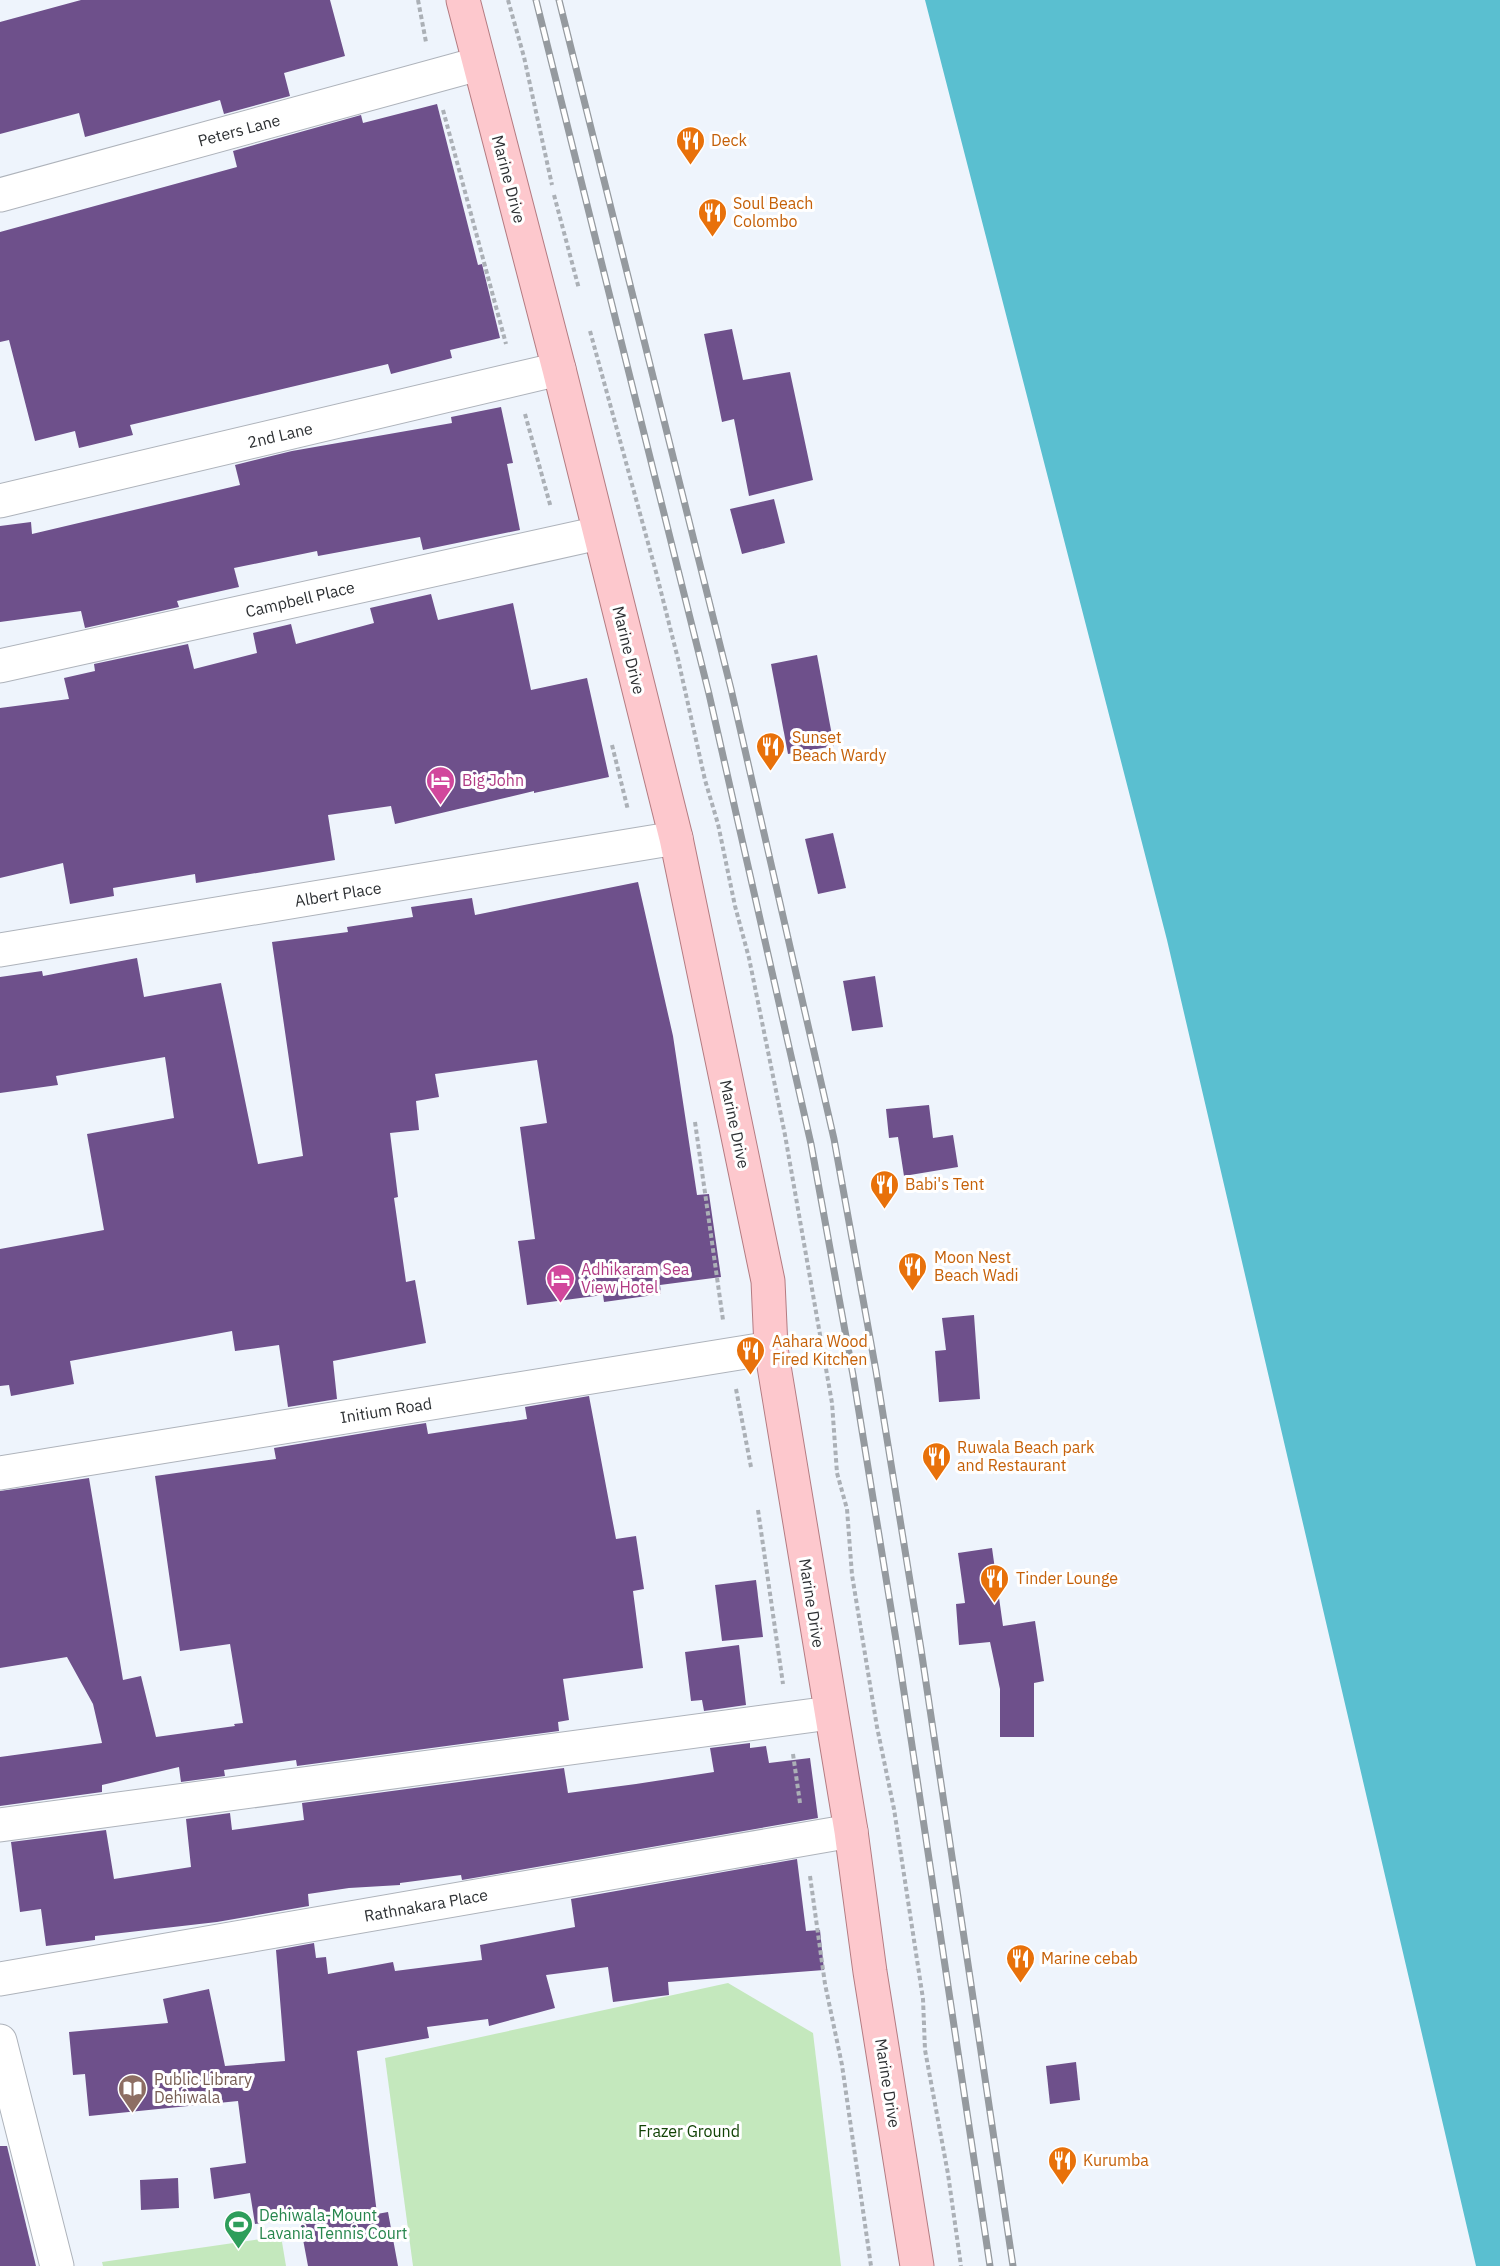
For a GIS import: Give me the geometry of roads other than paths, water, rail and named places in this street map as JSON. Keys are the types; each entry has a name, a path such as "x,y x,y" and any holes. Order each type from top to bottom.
{"main road":[{"name":"Marine Drive","path":"463,0 560,369 676,838 768,1281 771,1348 851,1831 870,1972 917,2266"}],"street":[{"name":"Peters Lane","path":"0,195 478,64"},
{"name":"2nd Lane","path":"0,501 560,369"},
{"name":"Campbell Place","path":"0,666 599,533"},
{"name":"Albert Place","path":"0,950 676,838"},
{"name":"Initium Road","path":"0,1473 771,1348"},
{"path":"0,1825 830,1713"},
{"name":"Rathnakara Place","path":"0,1979 851,1831"},
{"path":"0,2041 57,2266"}],"water":[{"path":"925,0 1500,0 1500,2266 1476,2266 1167,940"}],"railway":[{"path":"536,0 709,694 811,1144 853,1375 898,1652 990,2266"},
{"path":"559,0 731,689 834,1139 876,1371 921,1649 1013,2266"}],"place":[{"name":"Deck","path":"690,166"},
{"name":"Soul Beach Colombo","path":"712,238"},
{"name":"Sunset Beach Wardy","path":"771,772"},
{"name":"Big John","path":"441,806"},
{"name":"Babi's Tent","path":"884,1210"},
{"name":"Moon Nest Beach Wadi","path":"913,1292"},
{"name":"Adhikaram Sea View Hotel","path":"560,1304"},
{"name":"Aahara Wood Fired Kitchen","path":"751,1376"},
{"name":"Ruwala Beach park and Restaurant","path":"936,1482"},
{"name":"Tinder Lounge","path":"995,1604"},
{"name":"Marine cebab","path":"1020,1984"},
{"name":"Public Library Dehiwala","path":"133,2114"},
{"name":"Kurumba","path":"1062,2186"},
{"name":"Dehiwala-Mount Lavania Tennis Court","path":"238,2250"}],"park label":[{"name":"Frazer Ground","path":"689,2131"}]}
